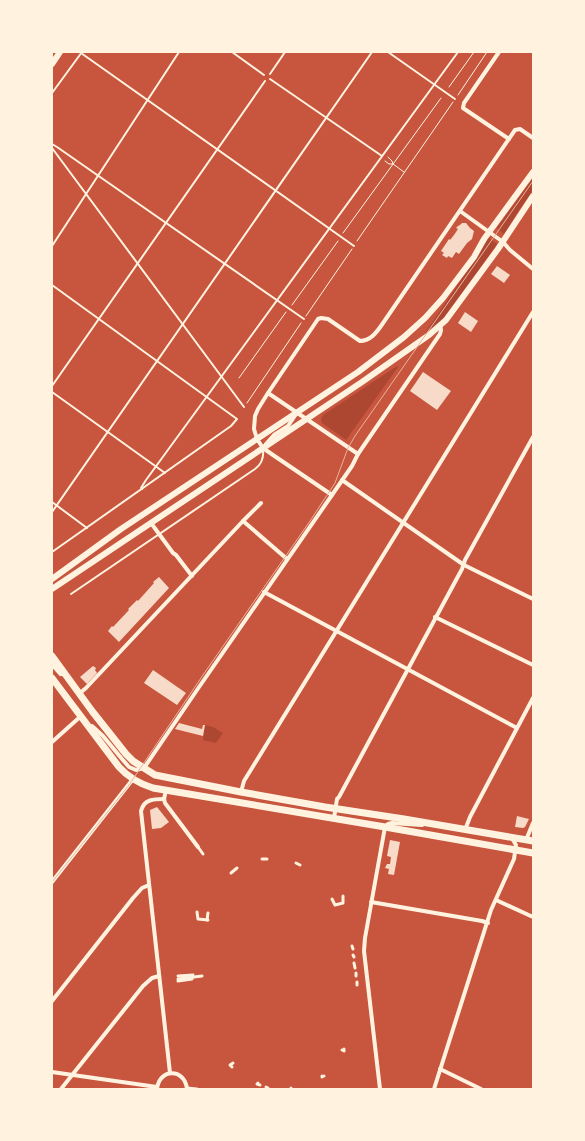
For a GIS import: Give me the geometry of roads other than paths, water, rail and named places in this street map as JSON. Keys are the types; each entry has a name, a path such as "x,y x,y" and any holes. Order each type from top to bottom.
{"main road":[{"path":"52,64 60,52"},
{"path":"52,579 120,529 298,413 392,347 414,328 443,298 474,257 489,232 533,172"},
{"path":"52,590 399,357 440,326 503,242 533,196"},
{"path":"52,656 92,711 126,754 133,761 152,773 162,777 336,809 529,841"},
{"path":"52,663 74,685"},
{"path":"52,678 119,767 144,786 533,853"}],"street":[{"path":"499,52 464,104 463,108 509,139"},
{"path":"332,495 263,448 257,439 254,429 255,416 258,409 316,322 322,318 328,319 360,341 366,341 371,337 379,329 515,130 520,129 533,138"},
{"path":"460,211 503,242 533,270"},
{"path":"240,792 244,782 533,312"},
{"path":"52,742 81,716 103,736 129,767 136,770 144,768 332,495 358,454 440,334 440,326"},
{"path":"268,393 358,454"},
{"path":"263,448 270,439 288,426 298,413"},
{"path":"334,818 339,796 462,569 465,560 533,437"},
{"path":"342,480 403,524 464,565 533,599"},
{"path":"80,693 261,503"},
{"path":"243,521 287,559"},
{"path":"151,523 192,576"},
{"path":"264,592 517,728"},
{"path":"435,617 533,665"},
{"path":"465,830 470,817 533,698"},
{"path":"52,882 133,779"},
{"path":"166,790 164,799 165,803 203,854"},
{"path":"164,799 150,800 143,804 141,811 170,1073"},
{"path":"380,1089 364,951 385,827 392,822 450,827"},
{"path":"529,841 533,823"},
{"path":"434,1089 496,900 514,859 516,844 512,838"},
{"path":"52,1001 133,898 142,888 149,885"},
{"path":"332,899 334,905 343,903 343,896"},
{"path":"496,900 533,918"},
{"path":"372,902 488,923"},
{"path":"197,912 198,919 207,920 208,913"},
{"path":"61,1089 143,986 152,978 159,976"},
{"path":"193,977 178,978 202,976"},
{"path":"232,1067 230,1065 233,1063"},
{"path":"440,1069 481,1089"},
{"path":"52,1072 157,1088 161,1078 170,1073 184,1079 187,1089 197,1089"}],"lane":[{"path":"52,246 180,52"},
{"path":"232,52 264,75"},
{"path":"270,74 285,52"},
{"path":"52,512 184,325 372,52"},
{"path":"388,52 455,99"},
{"path":"142,489 141,488 156,466 458,52"},
{"path":"52,93 82,53 354,246"},
{"path":"270,79 382,156"},
{"path":"52,386 265,80"},
{"path":"52,144 304,319"},
{"path":"52,148 244,407"},
{"path":"52,285 237,419 231,426 52,552"},
{"path":"52,392 165,473"},
{"path":"71,594 255,469 262,461 263,448"},
{"path":"52,502 87,528"}],"tram line":[{"path":"52,882 129,785 335,483 348,448 355,436 533,181"}]}
